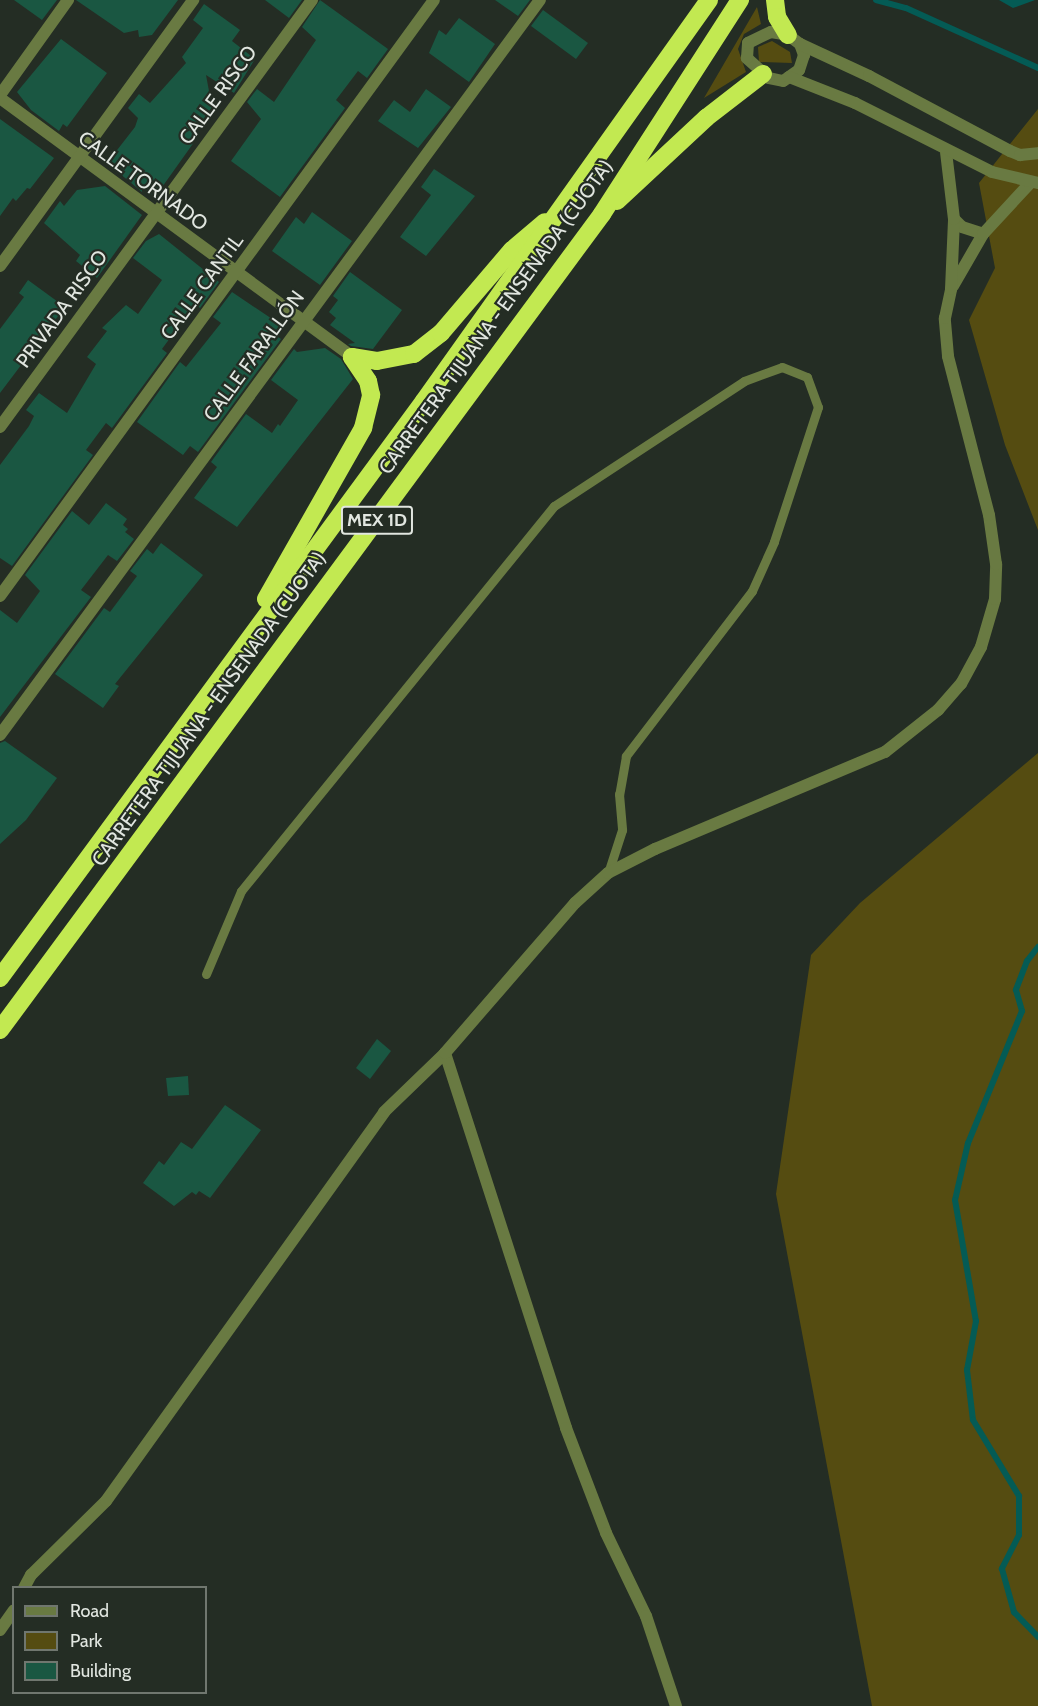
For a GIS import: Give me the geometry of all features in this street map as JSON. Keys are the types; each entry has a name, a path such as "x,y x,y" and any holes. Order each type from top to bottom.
{"highway":[{"name":"CARRETERA TIJUANA - ENSENADA (CUOTA)","path":"0,978 559,212 709,0"},
{"name":"CARRETERA TIJUANA - ENSENADA (CUOTA)","path":"0,1030 602,214 740,0"},
{"path":"775,0 777,17 794,40"},
{"path":"602,214 706,118 763,74"},
{"path":"352,357 377,361 414,354 441,333 528,234 559,212"},
{"path":"257,626 278,575 363,428 371,395 368,381 352,357"}],"street":[{"path":"0,97 68,0"},
{"path":"0,266 193,0"},
{"name":"CALLE RISCO","path":"155,213 312,0"},
{"name":"CALLE CANTIL","path":"0,596 435,0"},
{"name":"CALLE FARALLÓN","path":"0,735 540,0"},
{"path":"1035,182 992,172 946,152 855,103 789,77 775,80 763,74 747,58 748,43 771,32 794,40 869,76 1010,151 1038,153"},
{"path":"789,77 803,61 794,40"},
{"name":"CALLE TORNADO","path":"0,97 78,158 302,323 352,357"},
{"path":"25,1586 31,1575 106,1502 384,1112 445,1053 575,903 608,873 885,752 938,710 961,684 984,638 995,599 996,564 989,515 948,356 945,318 951,289 954,219 946,152"},
{"path":"951,289 983,234 1035,182"},
{"name":"PRIVADA RISCO","path":"0,427 155,213"},
{"path":"954,219 962,227 983,234"},
{"path":"445,1053 566,1428 606,1533 646,1616 676,1706"},
{"path":"0,1630 12,1613"}],"lane":[{"path":"206,974 241,891 554,506 744,381 782,368 807,377 818,407 792,492 752,591 627,756 619,794 622,830 608,873"}],"green space":[{"path":"757,7 761,24 744,34 738,49 746,72 704,98"},
{"path":"772,41 790,52 792,63 759,62 758,47"},
{"path":"1038,109 1038,530 1005,445 969,320 995,268 979,183"},
{"path":"1038,753 1038,1706 872,1706 776,1194 811,955 860,903"}],"water":[{"path":"999,0 1035,0 1013,8"}],"building":[{"path":"14,0 57,0 42,20"},
{"path":"76,0 178,0 152,35 139,37 138,30 124,33"},
{"path":"265,0 302,0 289,18"},
{"path":"320,0 388,49 367,78 358,71 336,100 345,108 280,197 231,161 261,119 247,102 257,89 274,102 316,40 302,27"},
{"path":"495,0 530,0 518,16"},
{"path":"204,4 240,30 232,41 255,59 234,93 206,75 212,107 194,136 197,138 155,197 142,187 142,192 107,163 135,127 138,118 128,108 139,94 150,103 186,63 182,57 203,28 193,20"},
{"path":"543,10 588,43 576,59 531,26"},
{"path":"459,18 495,44 469,82 429,53 439,30 446,35"},
{"path":"61,39 107,73 67,127 63,124 59,131 31,110 17,92"},
{"path":"426,89 451,107 418,148 378,121 394,100 410,112"},
{"path":"0,119 54,158 30,189 27,188 16,201 13,198 0,216"},
{"path":"434,169 475,196 426,256 400,237 431,195 421,187"},
{"path":"105,186 142,215 97,278 76,261 80,255 44,223 60,201 64,206 77,190"},
{"path":"312,212 352,241 320,285 272,251 296,217 304,224"},
{"path":"159,234 219,282 200,308 195,304 162,349 167,353 112,428 106,423 86,450 93,455 12,566 0,558 0,465 29,426 34,416 26,410 39,393 67,413 96,364 87,357 107,331 102,328 126,305 138,314 162,280 133,258 146,241"},
{"path":"350,272 402,310 373,349 351,346 348,344 355,343 330,325 336,318 329,312 338,300 333,296"},
{"path":"28,280 65,307 0,393 0,329 24,297 19,293"},
{"path":"232,292 284,327 277,336 281,339 198,452 190,446 183,455 137,422 180,362 186,367 221,323 213,317"},
{"path":"325,348 341,359 353,379 237,527 194,498 217,467 211,462 246,414 272,433 278,424 280,426 298,400 271,380 294,349 297,352"},
{"path":"106,503 127,519 123,525 128,529 125,532 134,539 117,561 108,555 81,590 91,597 0,717 0,610 17,623 40,591 25,575 72,511 89,525"},
{"path":"161,543 203,575 115,684 119,686 103,708 55,674 104,608 110,612 137,576 130,571 147,549 153,554"},
{"path":"5,741 57,778 26,820 0,844 0,743"},
{"path":"377,1039 391,1051 370,1079 356,1068"},
{"path":"188,1076 189,1095 168,1096 166,1078"},
{"path":"225,1105 261,1130 210,1198 199,1191 196,1195 192,1192 174,1206 143,1183 159,1161 164,1165 181,1142 192,1149"}],"waterway":[{"path":"876,0 906,8 1038,68"},
{"path":"1038,947 1027,961 1016,990 1022,1011 968,1143 955,1200 976,1321 967,1370 973,1420 1019,1496 1019,1535 1002,1569 1014,1612 1038,1637"}]}
